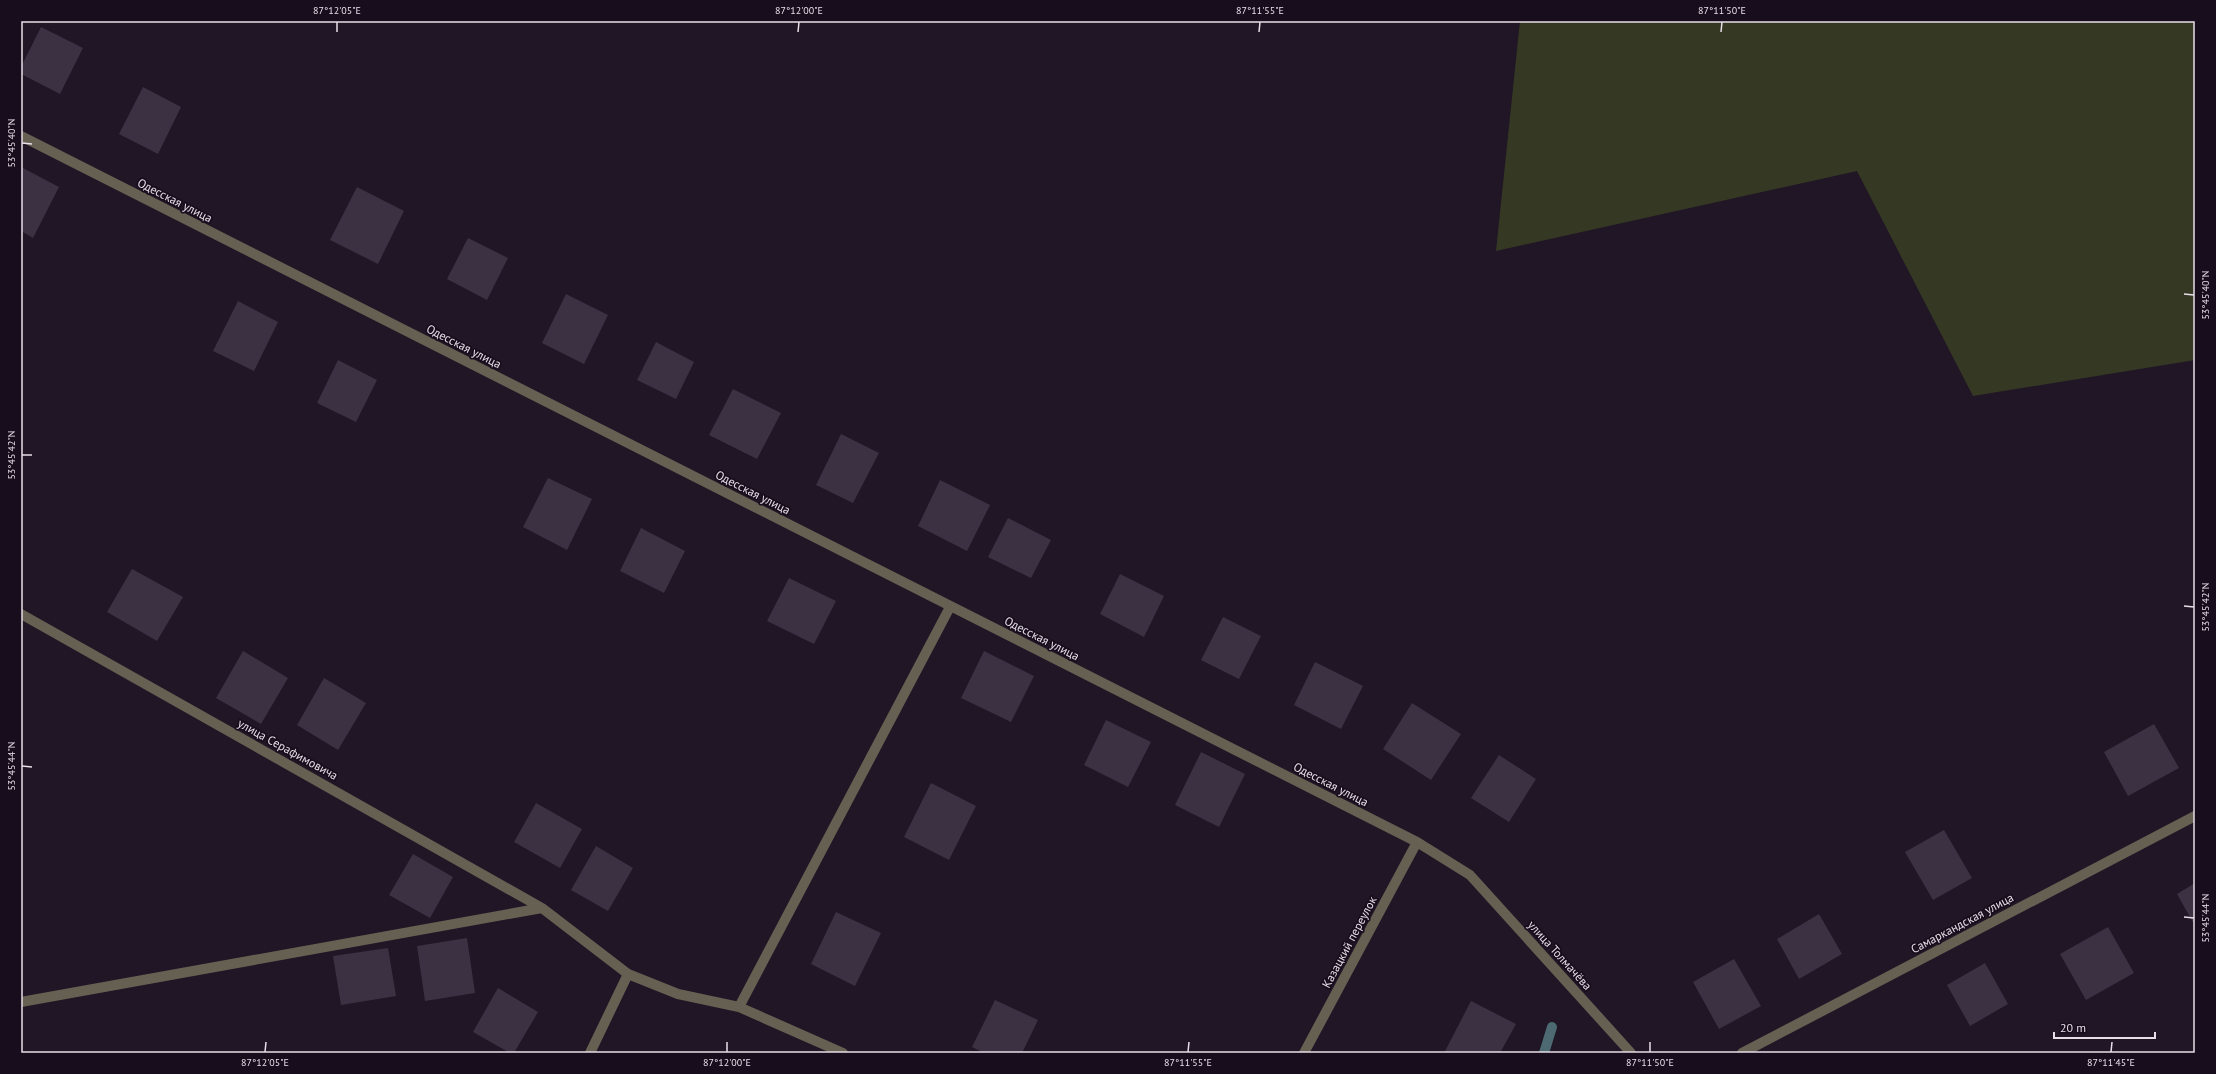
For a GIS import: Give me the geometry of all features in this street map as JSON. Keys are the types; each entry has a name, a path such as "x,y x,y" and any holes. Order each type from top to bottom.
{"street":[{"name":"Одесская улица","path":"21,136 1417,842 1470,875"},
{"path":"739,1007 950,607"},
{"name":"улица Серафимовича","path":"21,614 542,908 628,974 678,994 739,1007 843,1053"},
{"name":"Самаркандская улица","path":"1742,1053 2195,816"},
{"name":"Казацкий переулок","path":"1304,1053 1417,842"},
{"name":"улица Толмачёва","path":"1470,875 1630,1053"},
{"path":"21,1002 542,908"},
{"path":"590,1053 628,974"}],"green space":[{"path":"1520,21 2195,21 2195,360 1973,396 1857,171 1496,251"}],"building":[{"path":"41,27 83,48 60,94 21,74 21,67"},
{"path":"143,87 181,107 158,154 119,134"},
{"path":"21,167 59,187 33,238 21,231"},
{"path":"357,187 404,211 378,264 330,240"},
{"path":"468,238 508,258 487,300 447,279"},
{"path":"566,294 608,315 584,364 542,343"},
{"path":"238,301 278,322 254,371 213,351"},
{"path":"656,342 694,362 676,399 637,380"},
{"path":"338,360 377,380 356,422 317,403"},
{"path":"733,389 781,413 757,459 709,435"},
{"path":"841,434 879,453 853,503 816,485"},
{"path":"548,478 592,499 567,550 523,527"},
{"path":"940,480 990,505 967,551 918,526"},
{"path":"1008,518 1051,540 1031,578 988,557"},
{"path":"641,528 685,551 664,593 620,571"},
{"path":"132,569 183,597 157,641 107,612"},
{"path":"1120,574 1164,596 1144,637 1100,614"},
{"path":"789,578 836,601 814,644 767,621"},
{"path":"1223,617 1261,636 1239,679 1201,660"},
{"path":"243,651 288,678 261,724 216,698"},
{"path":"984,651 1034,676 1011,722 961,698"},
{"path":"1315,662 1363,686 1341,729 1294,705"},
{"path":"324,678 366,703 338,750 297,725"},
{"path":"1412,703 1461,734 1431,780 1383,749"},
{"path":"1106,720 1151,742 1128,787 1084,765"},
{"path":"2154,724 2179,768 2128,796 2104,752"},
{"path":"1201,752 1245,774 1219,827 1175,805"},
{"path":"1499,755 1536,779 1509,822 1471,798"},
{"path":"931,783 976,806 949,860 904,837"},
{"path":"536,803 582,829 560,868 514,842"},
{"path":"1944,830 1972,878 1933,900 1905,852"},
{"path":"596,846 633,868 608,911 571,890"},
{"path":"413,854 453,877 430,918 389,895"},
{"path":"2195,883 2195,926 2177,894"},
{"path":"836,912 881,933 855,986 811,964"},
{"path":"1819,914 1842,954 1799,979 1777,939"},
{"path":"2108,927 2134,973 2086,1000 2060,954"},
{"path":"467,938 475,993 425,1001 417,946"},
{"path":"388,948 396,996 341,1005 333,956"},
{"path":"1734,959 1761,1006 1719,1029 1693,982"},
{"path":"1985,963 2008,1004 1970,1026 1947,985"},
{"path":"498,988 538,1012 514,1053 510,1053 473,1032"},
{"path":"995,1000 1038,1020 1022,1053 984,1053 972,1047"},
{"path":"1471,1001 1516,1024 1500,1053 1444,1053"}],"waterway":[{"path":"1544,1053 1552,1027"}]}
